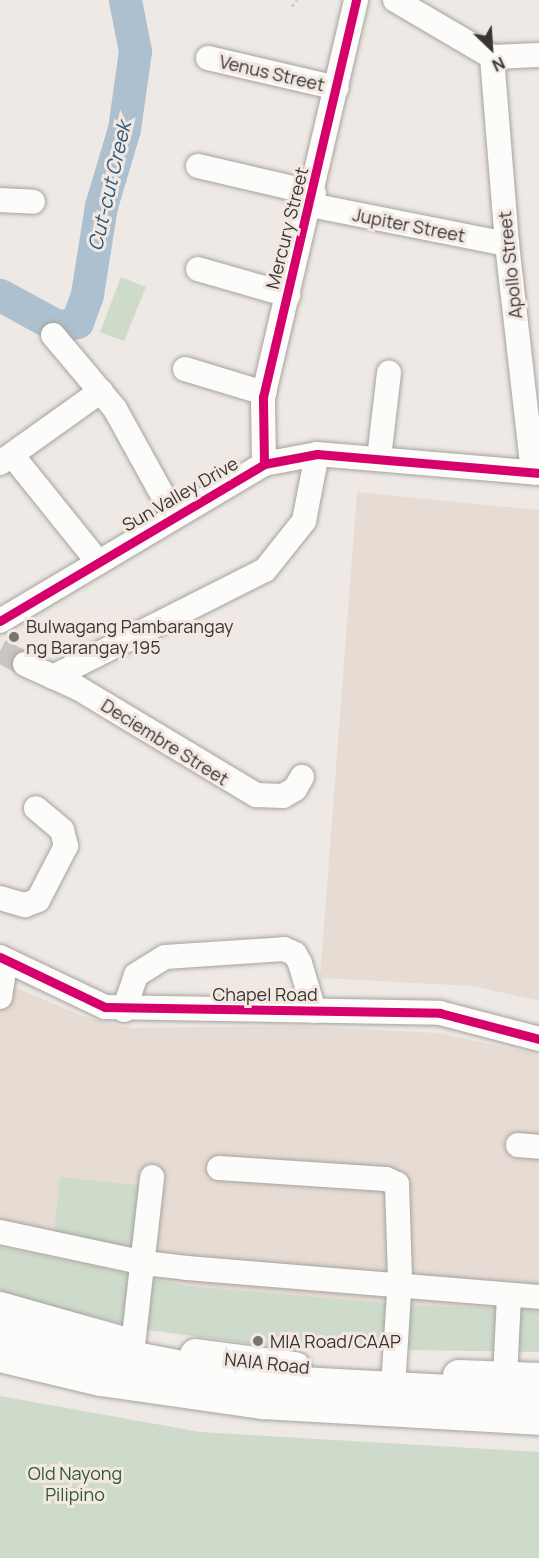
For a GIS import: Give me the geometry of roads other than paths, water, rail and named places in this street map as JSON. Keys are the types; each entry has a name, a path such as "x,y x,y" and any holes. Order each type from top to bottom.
{"highway":[{"path":"0,1326 44,1341"},
{"path":"0,1337 119,1350 247,1380 539,1396"}],"main road":[{"name":"NAIA Road","path":"0,1308 119,1350 271,1367 539,1379"},
{"path":"0,1356 101,1380 263,1403 539,1419"}],"street":[{"name":"Mercury Street","path":"264,465 264,393 312,199 356,0"},
{"path":"395,0 492,57 539,55"},
{"name":"Apollo Street","path":"492,57 507,244 536,473"},
{"name":"Venus Street","path":"208,58 336,88"},
{"name":"Jupiter Street","path":"198,166 312,199 507,244"},
{"path":"0,200 33,202"},
{"path":"198,269 288,295"},
{"path":"53,336 102,391 135,442 174,516"},
{"path":"185,369 264,393"},
{"path":"379,459 389,373"},
{"path":"98,562 6,459 102,391"},
{"path":"53,677 265,570 304,521 317,454"},
{"name":"Sun Valley Drive","path":"0,621 174,516 264,465 317,454 536,473"},
{"name":"Deciembre Street","path":"25,664 78,688 256,795 283,796 295,789 302,777"},
{"path":"0,898 25,905 38,900 66,846 63,830 36,808"},
{"path":"124,1010 136,975 165,957 284,949 295,954 300,963 314,1011"},
{"path":"0,993 3,959"},
{"name":"Chapel Road","path":"3,959 86,1000 124,1010 440,1013 539,1039"},
{"path":"219,1168 386,1179 397,1184 400,1287 394,1373"},
{"path":"119,1350 144,1263 152,1177"},
{"path":"0,1232 144,1263 400,1287 539,1297"},
{"path":"506,1378 509,1295"}],"waterway":[{"name":"Cut-cut Creek","path":"0,295 59,327 77,322 87,294 101,206 124,129 135,51 125,0"}],"tunnel":[{"path":"0,651 25,664"}],"place":[{"name":"Bulwagang Pambarangay ng Barangay 195","path":"14,637"},
{"name":"MIA Road/CAAP","path":"258,1341"}],"park label":[{"name":"Old Nayong Pilipino","path":"75,1484"}]}
